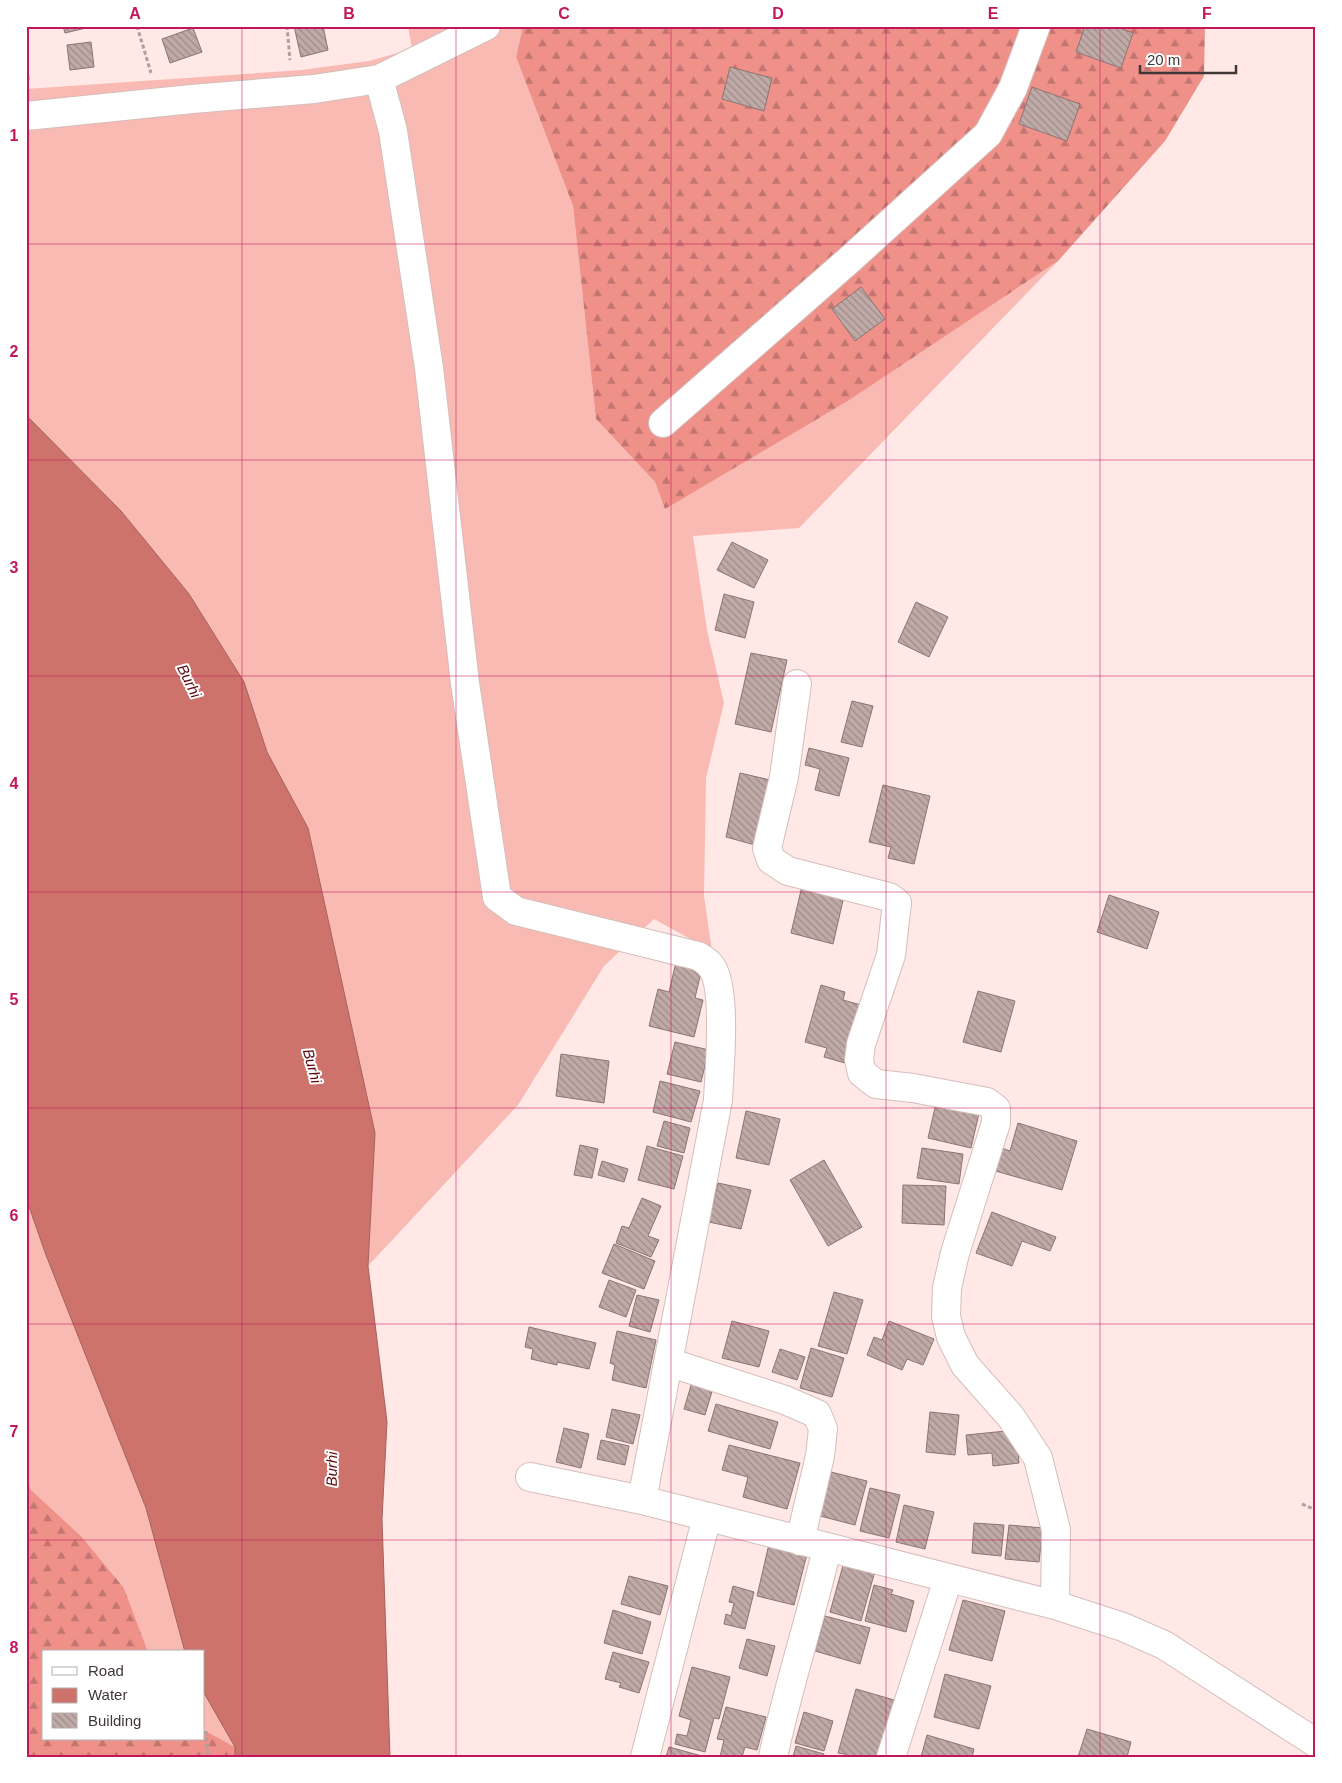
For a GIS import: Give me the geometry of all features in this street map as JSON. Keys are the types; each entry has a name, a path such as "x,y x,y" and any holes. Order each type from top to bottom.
{"street":[{"path":"26,116 314,89 379,79 486,26"},
{"path":"663,423 848,261 988,134 1013,88 1036,26"},
{"path":"379,79 393,131 429,368 465,683 497,898 516,911 698,956 711,965 718,980 722,1043 718,1100 642,1500"},
{"path":"797,684 784,777 767,848 771,860 788,871 889,897 897,903 891,955 861,1044 859,1060 862,1073 876,1084 913,1088 987,1102 996,1109 996,1123 955,1253 947,1288 946,1316 951,1337 965,1365 1011,1417 1038,1458 1056,1530 1055,1605"},
{"path":"668,1362 785,1400 817,1414 823,1429 820,1456 800,1541"},
{"path":"530,1477 642,1500 1055,1605 1123,1627 1164,1645 1316,1742"},
{"path":"645,1757 707,1517"},
{"path":"773,1757 786,1698 813,1607 827,1548"},
{"path":"891,1757 948,1579"}],"path":[{"path":"137,26 159,103"},
{"path":"1302,1504 1316,1510"},
{"path":"206,1731 208,1757"}],"shaded area":[{"path":"408,26 523,26 516,57 573,206 596,419 655,482 665,508 848,401 1058,261 799,528 693,536 707,630 724,703 706,778 704,896 712,951 654,919 604,966 518,1105 368,1266 375,1133 308,828 267,752 244,682 189,594 121,511 26,415 26,89 302,70 369,61 412,49"},
{"path":"26,1198 46,1255 146,1508 184,1650 147,1650 124,1588 82,1537 30,1489 26,1464"},
{"path":"205,1695 235,1747 205,1731"}],"green space":[{"path":"523,26 1205,26 1204,76 1165,141 1058,261 848,401 665,509 655,482 596,419 573,206 516,57"},
{"path":"26,1464 30,1489 82,1537 124,1588 147,1650 42,1650 42,1740 205,1740 205,1731 235,1747 235,1757 26,1757"}],"water":[{"name":"Burhi","path":"26,415 121,511 189,594 244,682 267,752 308,828 375,1133 368,1266 387,1422 382,1519 390,1757 235,1757 235,1747 205,1695 205,1650 184,1650 146,1508 46,1255 26,1198"}],"building":[{"path":"63,26 86,26 86,28 65,33"},
{"path":"294,26 323,26 328,50 301,57"},
{"path":"1085,26 1114,26 1133,33 1121,68 1076,52"},
{"path":"193,28 202,52 170,63 162,39"},
{"path":"91,42 94,67 70,70 67,45"},
{"path":"26,48 29,80 26,81"},
{"path":"730,67 772,78 764,111 722,99"},
{"path":"1032,87 1080,104 1067,141 1019,124"},
{"path":"861,287 885,319 855,341 832,309"},
{"path":"732,542 768,560 754,588 717,570"},
{"path":"724,594 754,602 745,638 715,630"},
{"path":"916,602 948,617 929,657 898,642"},
{"path":"751,653 787,660 771,732 735,724"},
{"path":"852,701 873,706 862,747 841,742"},
{"path":"809,748 849,758 839,796 815,790 820,769 805,765"},
{"path":"740,773 770,780 755,845 726,837"},
{"path":"883,785 930,796 914,864 888,858 891,847 869,842"},
{"path":"802,886 844,896 833,944 791,933"},
{"path":"1109,895 1159,912 1147,949 1097,932"},
{"path":"676,962 702,968 695,998 703,1000 694,1037 649,1026 658,989 669,992"},
{"path":"821,985 845,992 843,1000 861,1005 845,1063 824,1057 827,1048 805,1042"},
{"path":"978,991 1015,1001 1001,1052 963,1042"},
{"path":"675,1042 709,1050 701,1082 667,1074"},
{"path":"561,1054 609,1061 604,1103 556,1096"},
{"path":"660,1081 700,1091 691,1122 653,1112"},
{"path":"937,1099 980,1109 971,1148 928,1138"},
{"path":"746,1111 780,1119 769,1165 736,1158"},
{"path":"664,1121 690,1128 684,1153 657,1146"},
{"path":"1018,1123 1077,1141 1062,1190 992,1170 999,1147 1010,1151"},
{"path":"580,1145 598,1149 592,1178 574,1175"},
{"path":"647,1146 683,1156 674,1189 638,1180"},
{"path":"922,1148 963,1154 959,1184 917,1178"},
{"path":"824,1160 862,1227 828,1246 790,1180"},
{"path":"602,1161 628,1169 624,1182 598,1175"},
{"path":"718,1183 751,1190 741,1229 709,1222"},
{"path":"903,1185 946,1186 944,1225 902,1223"},
{"path":"642,1198 661,1206 648,1236 659,1240 651,1257 616,1243 622,1226 629,1228"},
{"path":"992,1212 1056,1237 1050,1251 1022,1241 1012,1266 976,1253"},
{"path":"614,1244 655,1261 644,1289 602,1273"},
{"path":"609,1280 636,1290 626,1317 599,1307"},
{"path":"834,1292 863,1300 847,1354 818,1346"},
{"path":"637,1295 659,1300 650,1332 629,1326"},
{"path":"732,1321 769,1331 759,1367 722,1358"},
{"path":"889,1321 934,1339 923,1365 907,1359 902,1370 867,1355 874,1337 882,1340"},
{"path":"529,1327 596,1343 589,1369 531,1359 533,1349 525,1347"},
{"path":"617,1331 656,1340 646,1388 612,1380 615,1365 610,1363"},
{"path":"811,1348 844,1358 832,1397 800,1388"},
{"path":"780,1349 805,1357 797,1380 772,1372"},
{"path":"692,1382 713,1388 705,1415 684,1409"},
{"path":"716,1404 778,1422 770,1449 708,1431"},
{"path":"612,1409 640,1415 633,1444 606,1437"},
{"path":"930,1412 959,1415 955,1455 926,1452"},
{"path":"564,1428 589,1434 581,1468 556,1462"},
{"path":"1016,1430 1019,1463 993,1466 992,1453 968,1455 966,1435"},
{"path":"601,1440 629,1446 625,1465 597,1459"},
{"path":"729,1445 800,1463 787,1509 743,1497 748,1477 722,1470"},
{"path":"831,1472 867,1481 855,1525 820,1516"},
{"path":"870,1488 900,1495 889,1538 860,1531"},
{"path":"904,1505 934,1512 925,1549 896,1542"},
{"path":"974,1523 1004,1525 1001,1556 972,1553"},
{"path":"1009,1525 1043,1528 1039,1562 1005,1559"},
{"path":"769,1544 807,1554 794,1605 757,1596"},
{"path":"844,1562 875,1571 861,1621 830,1612"},
{"path":"629,1576 668,1586 660,1615 621,1604"},
{"path":"874,1585 893,1590 891,1594 914,1601 906,1632 865,1621"},
{"path":"733,1586 754,1592 745,1629 724,1624 726,1614 731,1616 734,1603 729,1602"},
{"path":"963,1600 1005,1611 992,1661 949,1650"},
{"path":"613,1610 651,1622 642,1654 604,1643"},
{"path":"825,1616 870,1628 860,1664 815,1651"},
{"path":"747,1639 775,1646 767,1676 739,1668"},
{"path":"613,1652 649,1662 639,1693 619,1687 621,1683 605,1679"},
{"path":"692,1667 730,1677 719,1719 714,1718 705,1752 675,1744 677,1734 687,1736 691,1720 679,1716"},
{"path":"945,1674 991,1686 979,1729 934,1717"},
{"path":"856,1689 894,1700 878,1757 844,1757 845,1754 838,1753"},
{"path":"726,1707 766,1717 757,1750 745,1747 742,1757 720,1757 724,1740 717,1739"},
{"path":"804,1712 833,1721 824,1751 795,1743"},
{"path":"1087,1729 1131,1742 1127,1757 1078,1757"},
{"path":"927,1735 974,1749 972,1757 921,1757"},
{"path":"796,1746 824,1754 823,1757 793,1757"},
{"path":"669,1747 702,1756 702,1757 666,1757"}]}
